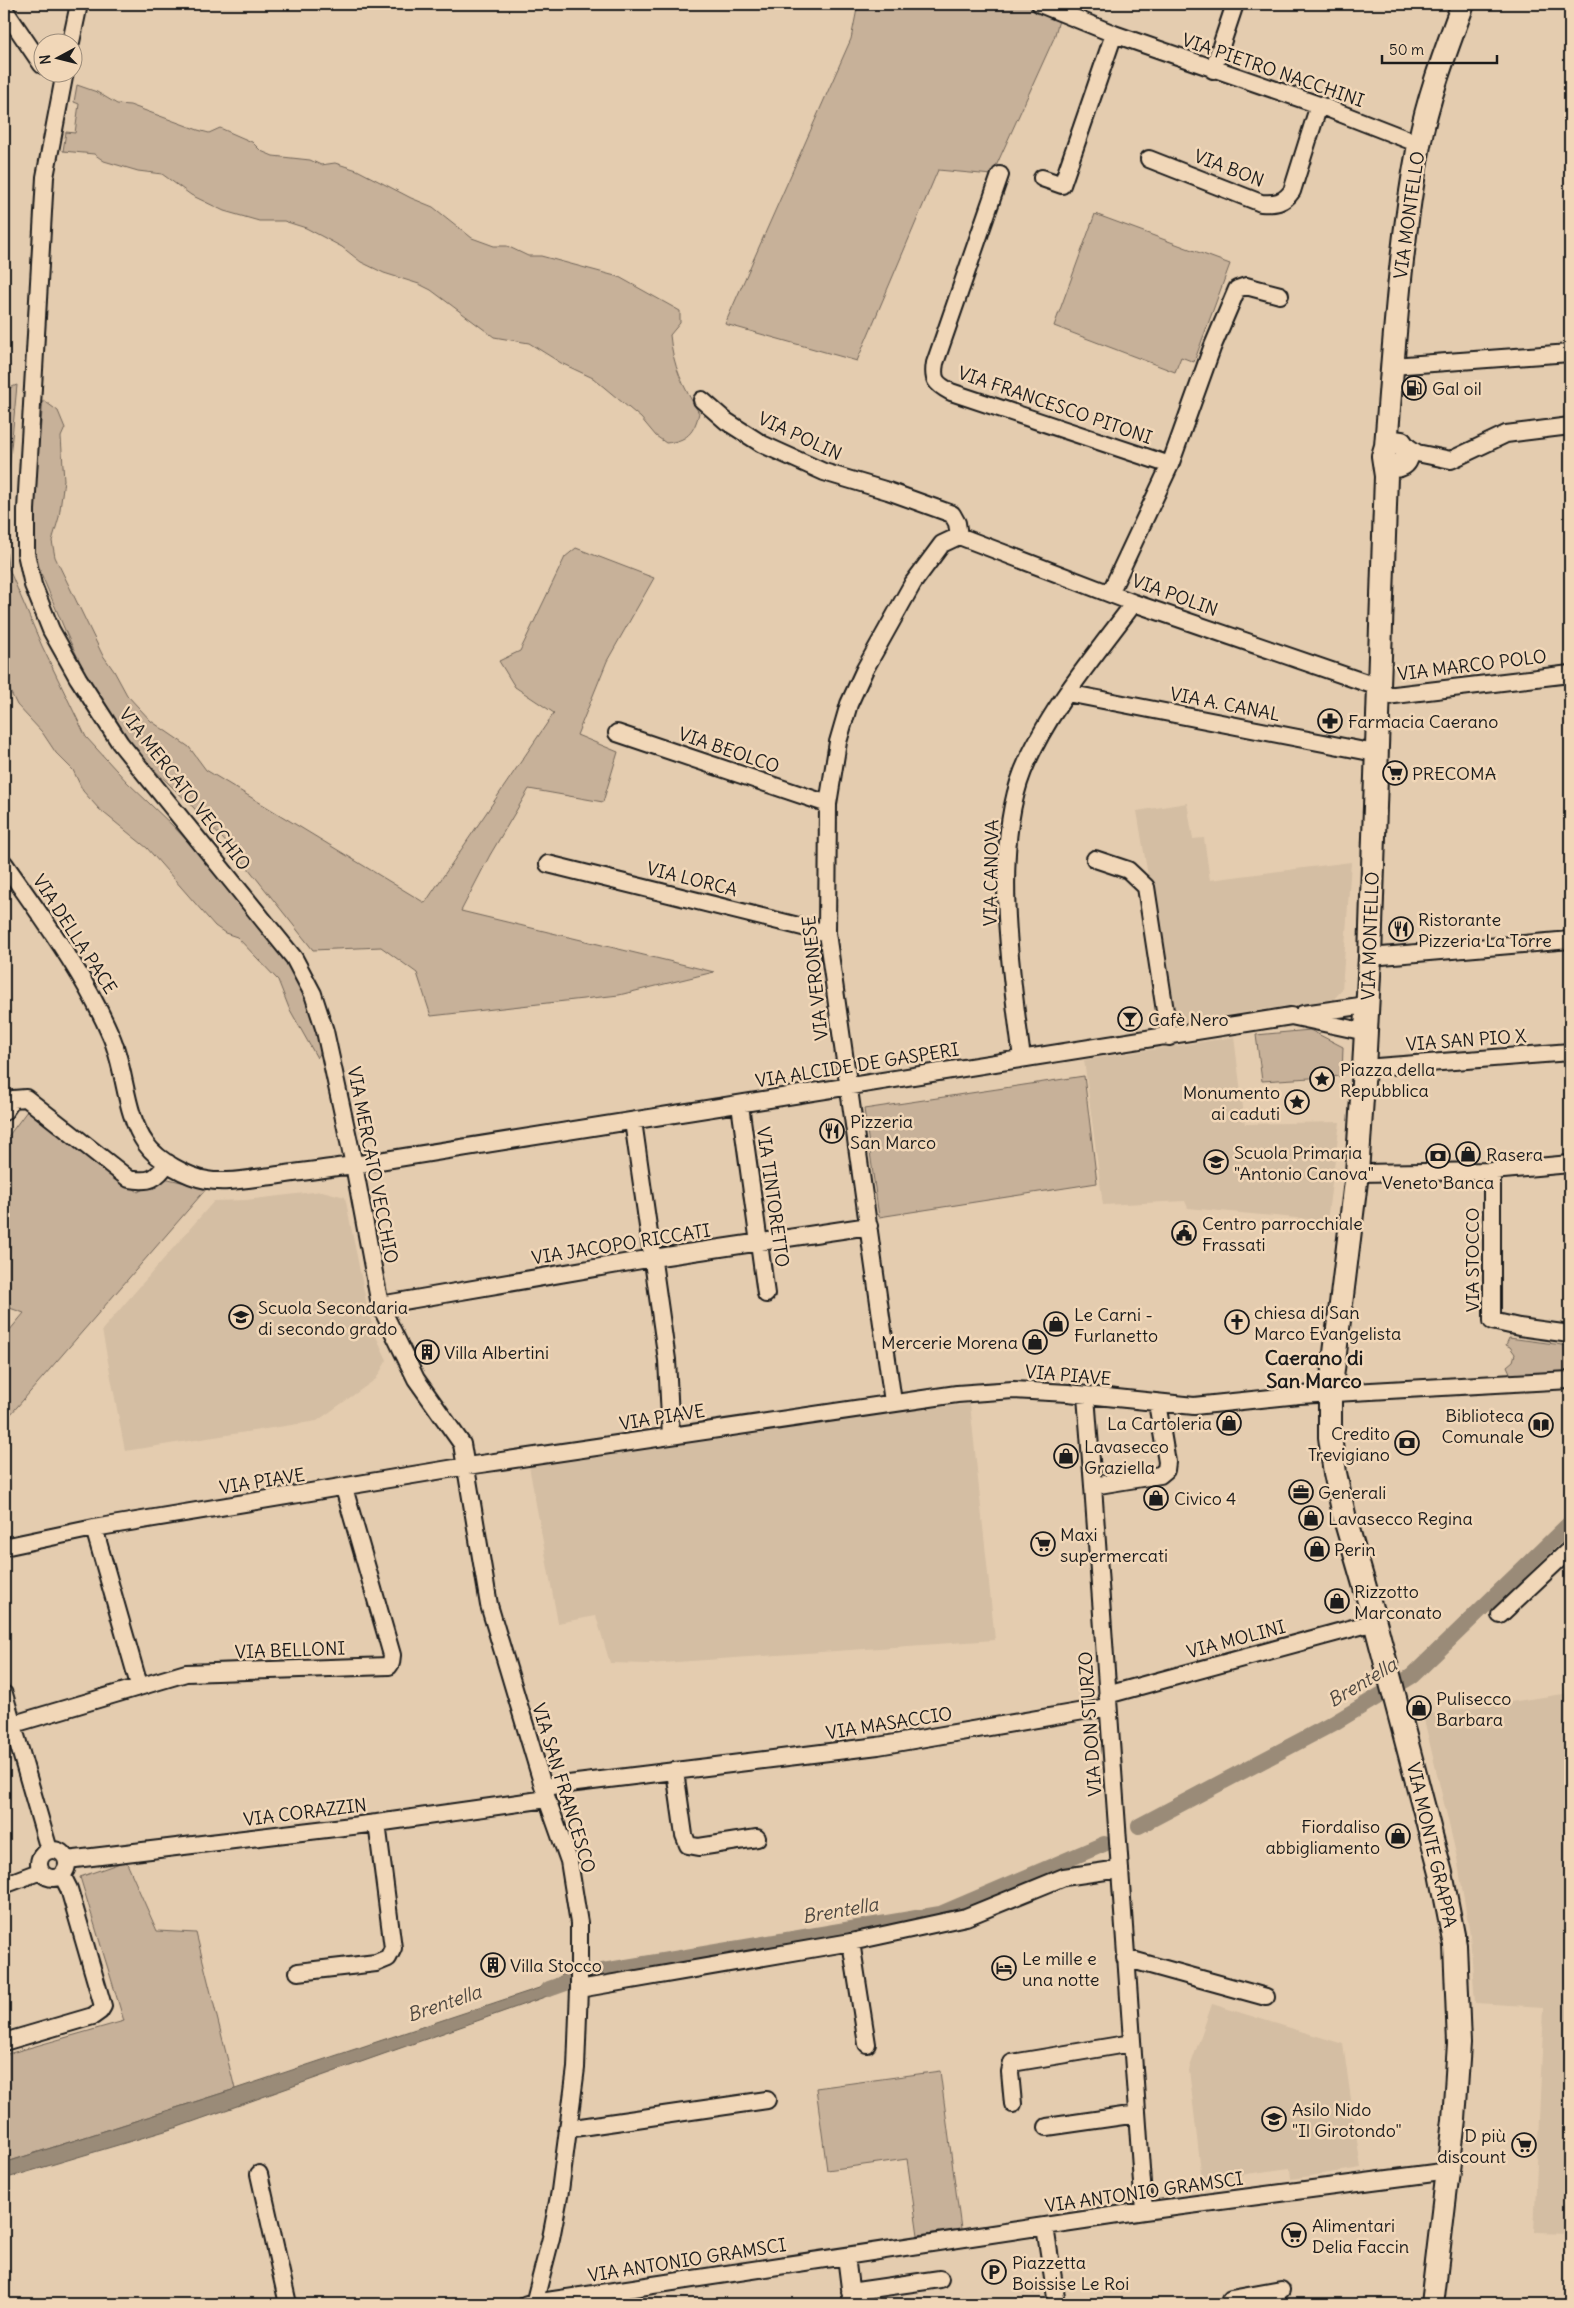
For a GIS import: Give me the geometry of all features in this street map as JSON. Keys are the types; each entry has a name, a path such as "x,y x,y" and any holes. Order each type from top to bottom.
{"main road":[{"name":"VIA MONTELLO","path":"1330,1394 1357,1173 1364,1068 1370,957 1378,692 1395,454 1392,366 1401,264 1419,144 1440,67 1463,4"},
{"name":"VIA MONTE GRAPPA","path":"1330,1394 1330,1437 1335,1473 1345,1519 1375,1622 1441,1873 1455,1945 1459,2043 1449,2170 1432,2304"}],"street":[{"path":"73,32 79,4"},
{"name":"VIA PIETRO NACCHINI","path":"1040,4 1114,34 1319,106 1419,144"},
{"path":"1214,70 1235,4"},
{"path":"4,9 32,50"},
{"path":"1042,178 1062,185 1114,34"},
{"path":"55,82 61,91"},
{"name":"VIA MERCATO VECCHIO","path":"63,82 45,177 36,298 26,510 26,553 33,584 51,630 78,678 120,744 294,958 313,994 325,1031 354,1165 380,1305 416,1379 462,1444 467,1466"},
{"name":"VIA BON","path":"1149,159 1261,203 1277,203 1286,199 1292,191 1319,106"},
{"name":"VIA FRANCESCO PITONI","path":"1000,175 935,363 933,375 939,386 951,392 1170,466"},
{"path":"1110,593 1170,466 1212,348 1237,289 1246,286 1280,295"},
{"path":"1392,366 1570,353"},
{"name":"VIA POLIN","path":"702,400 726,421 762,444 824,472 888,491 952,514 957,523 959,536 1134,603 1378,692"},
{"path":"1395,454 1451,460 1506,434 1570,426"},
{"name":"VIA VERONESE","path":"893,1402 827,932 828,804 838,742 849,704 857,686 913,583 942,544 959,536"},
{"name":"VIA CANOVA","path":"1022,1058 1008,911 1008,838 1014,800 1024,771 1067,693 1134,603"},
{"name":"VIA MARCO POLO","path":"1378,692 1570,674"},
{"name":"VIA A. CANAL","path":"1067,693 1375,753"},
{"name":"VIA BEOLCO","path":"617,733 828,804"},
{"path":"1095,859 1128,870 1146,888 1169,1036"},
{"name":"VIA DELLA PACE","path":"4,863 60,942 95,998 113,1039 132,1114 146,1145 168,1163 183,1172 199,1178 223,1181 354,1165"},
{"name":"VIA LORCA","path":"548,864 827,932"},
{"path":"1370,957 1570,940"},
{"path":"1291,1016 1367,1005"},
{"name":"VIA ALCIDE DE GASPERI","path":"354,1165 1291,1016 1366,1032"},
{"name":"VIA SAN PIO X","path":"1364,1068 1570,1052"},
{"path":"4,1112 13,1099 26,1098 129,1179 143,1182 157,1177 168,1163"},
{"name":"VIA TINTORETTO","path":"740,1105 766,1294"},
{"path":"633,1120 667,1360 671,1436"},
{"path":"1357,1173 1492,1172 1570,1164"},
{"name":"VIA STOCCO","path":"1492,1172 1492,1320 1519,1328 1570,1334"},
{"name":"VIA JACOPO RICCATI","path":"380,1305 653,1258 869,1226"},
{"name":"VIA PIAVE","path":"4,1547 94,1528 344,1488 467,1466 957,1394 1013,1390 1068,1393 1194,1406 1299,1395 1570,1380"},
{"name":"VIA DON STURZO","path":"1086,1396 1144,2211"},
{"path":"1093,1486 1160,1475 1166,1470 1168,1462 1157,1403"},
{"name":"VIA SAN FRANCESCO","path":"467,1466 488,1605 545,1793 569,1861 579,1923 576,2068 560,2191 551,2238 532,2304"},
{"name":"VIA BELLONI","path":"9,1720 186,1673 385,1667 391,1663 392,1655 344,1488"},
{"path":"94,1528 139,1686"},
{"path":"1500,1615 1570,1549"},
{"name":"VIA MOLINI","path":"1107,1701 1375,1622"},
{"path":"4,1694 9,1720 49,1850"},
{"name":"VIA MASACCIO","path":"545,1793 675,1771 878,1746 1107,1701"},
{"path":"675,1771 684,1835 688,1845 699,1847 757,1838"},
{"name":"VIA CORAZZIN","path":"64,1867 377,1823 545,1793"},
{"path":"298,1972 376,1963 388,1958 393,1948 377,1823"},
{"path":"4,2042 92,2016 100,2011 103,2006 60,1851 49,1850 43,1854 40,1861 41,1871 51,1878 64,1867"},
{"path":"579,1989 851,1942 966,1917 1064,1877 1120,1869"},
{"path":"4,1885 41,1871"},
{"path":"851,1942 867,2044"},
{"path":"1125,1958 1266,1997"},
{"path":"1013,2104 1010,2072 1012,2063 1132,2043"},
{"path":"567,2129 767,2100"},
{"path":"1047,2127 1137,2114"},
{"name":"VIA ANTONIO GRAMSCI","path":"532,2304 1144,2211 1449,2170"},
{"path":"260,2174 288,2304"},
{"path":"1045,2227 1057,2304"},
{"path":"846,2256 851,2298 940,2279"},
{"path":"1232,2304 1231,2299 1282,2290"}],"shaded area":[{"path":"858,4 1058,4 1063,6 1054,38 992,175 938,170 857,361 725,324 851,39"},
{"path":"77,85 97,92 117,104 130,105 198,130 209,133 220,128 252,142 261,151 273,156 310,160 321,165 335,163 357,170 411,198 433,207 472,238 494,246 507,246 528,256 541,256 619,277 680,311 680,323 670,335 671,346 680,376 699,413 695,426 689,435 684,438 666,443 656,436 641,418 593,378 561,363 529,343 494,337 431,290 419,284 384,273 361,262 342,247 306,228 284,221 259,221 224,211 191,195 162,174 138,171 104,161 94,154 63,151 66,132 75,133 79,104 74,102"},
{"path":"1095,214 1230,264 1194,362 1181,357 1175,372 1054,326"},
{"path":"17,385 5,512 5,543 8,567 42,646 86,737 127,782 216,871 274,944 306,989 322,1051 317,1058 289,1008 278,980 237,937 225,933 215,926 147,848 99,809 83,791 73,770 56,753 42,732 17,705 6,683 4,659 4,390"},
{"path":"43,400 58,411 65,428 61,437 64,480 59,517 52,541 55,557 102,654 127,695 151,721 189,747 206,770 425,903 554,713 515,687 499,661 520,651 565,557 576,548 654,578 607,661 577,735 618,752 603,802 529,789 490,855 461,911 714,972 619,995 431,1016 417,973 381,947 313,950 237,854 109,722 67,635 35,559 33,513"},
{"path":"1187,803 1193,839 1204,838 1210,880 1351,862 1342,990 1334,999 1173,1023 1137,811"},
{"path":"1310,1030 1343,1047 1342,1076 1262,1081 1256,1035"},
{"name":"Scuola Primaria \"Antonio Canova\"","path":"1234,1037 1245,1124 1340,1122 1327,1221 1188,1208 1185,1201 1103,1205 1084,1060"},
{"path":"1084,1076 1097,1183 879,1217 864,1109"},
{"path":"30,1107 138,1192 164,1178 207,1188 4,1422 4,1337 24,1313 4,1306 4,1142"},
{"name":"Scuola Secondaria di secondo grado","path":"322,1191 345,1197 368,1311 375,1334 387,1360 376,1379 317,1421 125,1451 102,1330 214,1201 246,1200"},
{"path":"1509,1338 1570,1346 1570,1372 1511,1375 1507,1366 1513,1361 1515,1354 1506,1345"},
{"path":"970,1404 995,1640 649,1664 610,1663 596,1616 558,1623 529,1466 853,1416"},
{"path":"1570,1693 1570,2233 1534,2232 1544,2007 1475,2003 1470,1935 1457,1858 1423,1715"},
{"path":"126,1861 157,1931 196,1933 235,2089 4,2163 4,2055 124,2021 80,1877"},
{"path":"570,1971 570,1988 175,2128 4,2179 4,2163 539,1988"},
{"name":"Asilo Nido \"Il Girotondo\"","path":"1212,2004 1343,2044 1361,2168 1291,2179 1290,2168 1202,2180 1189,2070"},
{"path":"940,2071 961,2229 918,2235 907,2159 827,2170 816,2088"}],"waterway":[{"name":"Brentella","path":"1139,1826 1334,1723 1412,1676 1570,1523"},
{"name":"Brentella","path":"549,1989 597,1972 940,1914 1104,1844"}],"place":[{"name":"Gal oil","path":"1414,388"},
{"name":"Farmacia Caerano","path":"1330,721"},
{"name":"PRECOMA","path":"1395,773"},
{"name":"Ristorante Pizzeria La Torre","path":"1401,929"},
{"name":"Cafè Nero","path":"1130,1019"},
{"name":"Piazza della Repubblica","path":"1322,1079"},
{"name":"Monumento ai caduti","path":"1297,1102"},
{"name":"Pizzeria San Marco","path":"832,1131"},
{"name":"Rasera","path":"1468,1154"},
{"name":"Veneto Banca","path":"1438,1156"},
{"name":"Scuola Primaria \"Antonio Canova\"","path":"1216,1162"},
{"name":"Centro parrocchiale Frassati","path":"1184,1233"},
{"name":"Scuola Secondaria di secondo grado","path":"241,1317"},
{"name":"chiesa di San Marco Evangelista","path":"1237,1322"},
{"name":"Le Carni - Furlanetto","path":"1056,1324"},
{"name":"Mercerie Morena","path":"1035,1342"},
{"name":"Villa Albertini","path":"427,1352"},
{"name":"La Cartoleria","path":"1229,1423"},
{"name":"Biblioteca Comunale","path":"1541,1425"},
{"name":"Credito Trevigiano","path":"1407,1443"},
{"name":"Lavasecco Graziella","path":"1066,1456"},
{"name":"Generali","path":"1301,1492"},
{"name":"Civico 4","path":"1156,1498"},
{"name":"Lavasecco Regina","path":"1311,1518"},
{"name":"Maxi supermercati","path":"1043,1544"},
{"name":"Perin","path":"1317,1549"},
{"name":"Rizzotto Marconato","path":"1337,1601"},
{"name":"Pulisecco Barbara","path":"1419,1708"},
{"name":"Fiordaliso abbigliamento","path":"1398,1836"},
{"name":"Villa Stocco","path":"493,1965"},
{"name":"Le mille e una notte","path":"1004,1968"},
{"name":"Asilo Nido \"Il Girotondo\"","path":"1274,2119"},
{"name":"D più discount","path":"1524,2145"},
{"name":"Alimentari Delia Faccin","path":"1294,2235"},
{"name":"Piazzetta Boissise Le Roi","path":"994,2272"}],"district":[{"name":"Caerano di San Marco","path":"1314,1368"}]}
